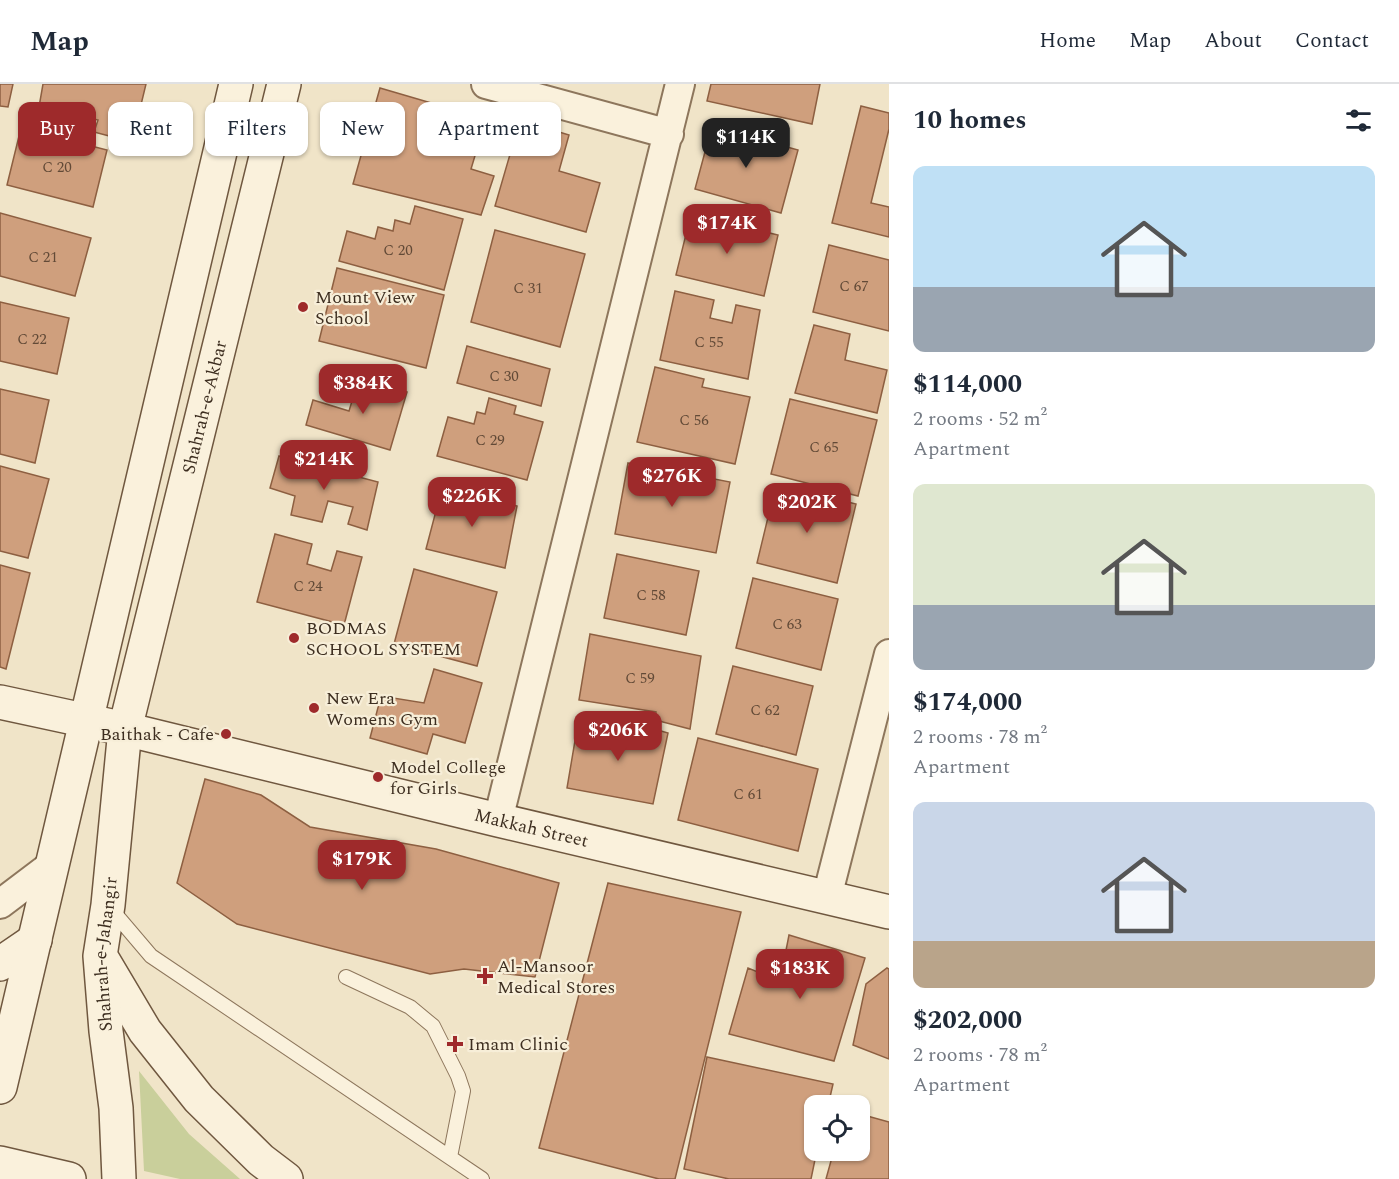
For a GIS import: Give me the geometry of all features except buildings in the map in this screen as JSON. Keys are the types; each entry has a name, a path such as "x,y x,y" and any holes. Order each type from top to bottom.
{"main road":[{"path":"0,1087 236,84"},
{"name":"Shahrah-e-Akbar","path":"124,729 284,84"},
{"name":"Makkah Street","path":"0,702 124,729 889,912"},
{"name":"Shahrah-e-Jahangir","path":"119,1179 116,1108 106,1031 100,956 108,905 124,729"},
{"path":"0,964 35,940"},
{"path":"100,956 145,1030 199,1099 261,1160 286,1179"},
{"path":"0,1163 69,1179"}],"street":[{"path":"486,84 669,134"},
{"path":"498,820 680,84"},
{"path":"827,897 889,654"},
{"path":"0,904 53,864"}],"lane":[{"path":"108,905 151,956 482,1179"},
{"path":"346,977 410,1007 433,1026 463,1091 450,1157"}],"green space":[{"path":"139,1071 189,1134 240,1179 180,1179 144,1171"}],"place":[{"name":"Mount View School","path":"303,307"},
{"name":"BODMAS SCHOOL SYSTEM","path":"294,638"},
{"name":"New Era Womens Gym","path":"314,708"},
{"name":"Baithak - Cafe","path":"226,734"},
{"name":"Model College for Girls","path":"378,777"},
{"name":"Al-Mansoor Medical Stores","path":"485,976"},
{"name":"Imam Clinic","path":"455,1044"}]}
